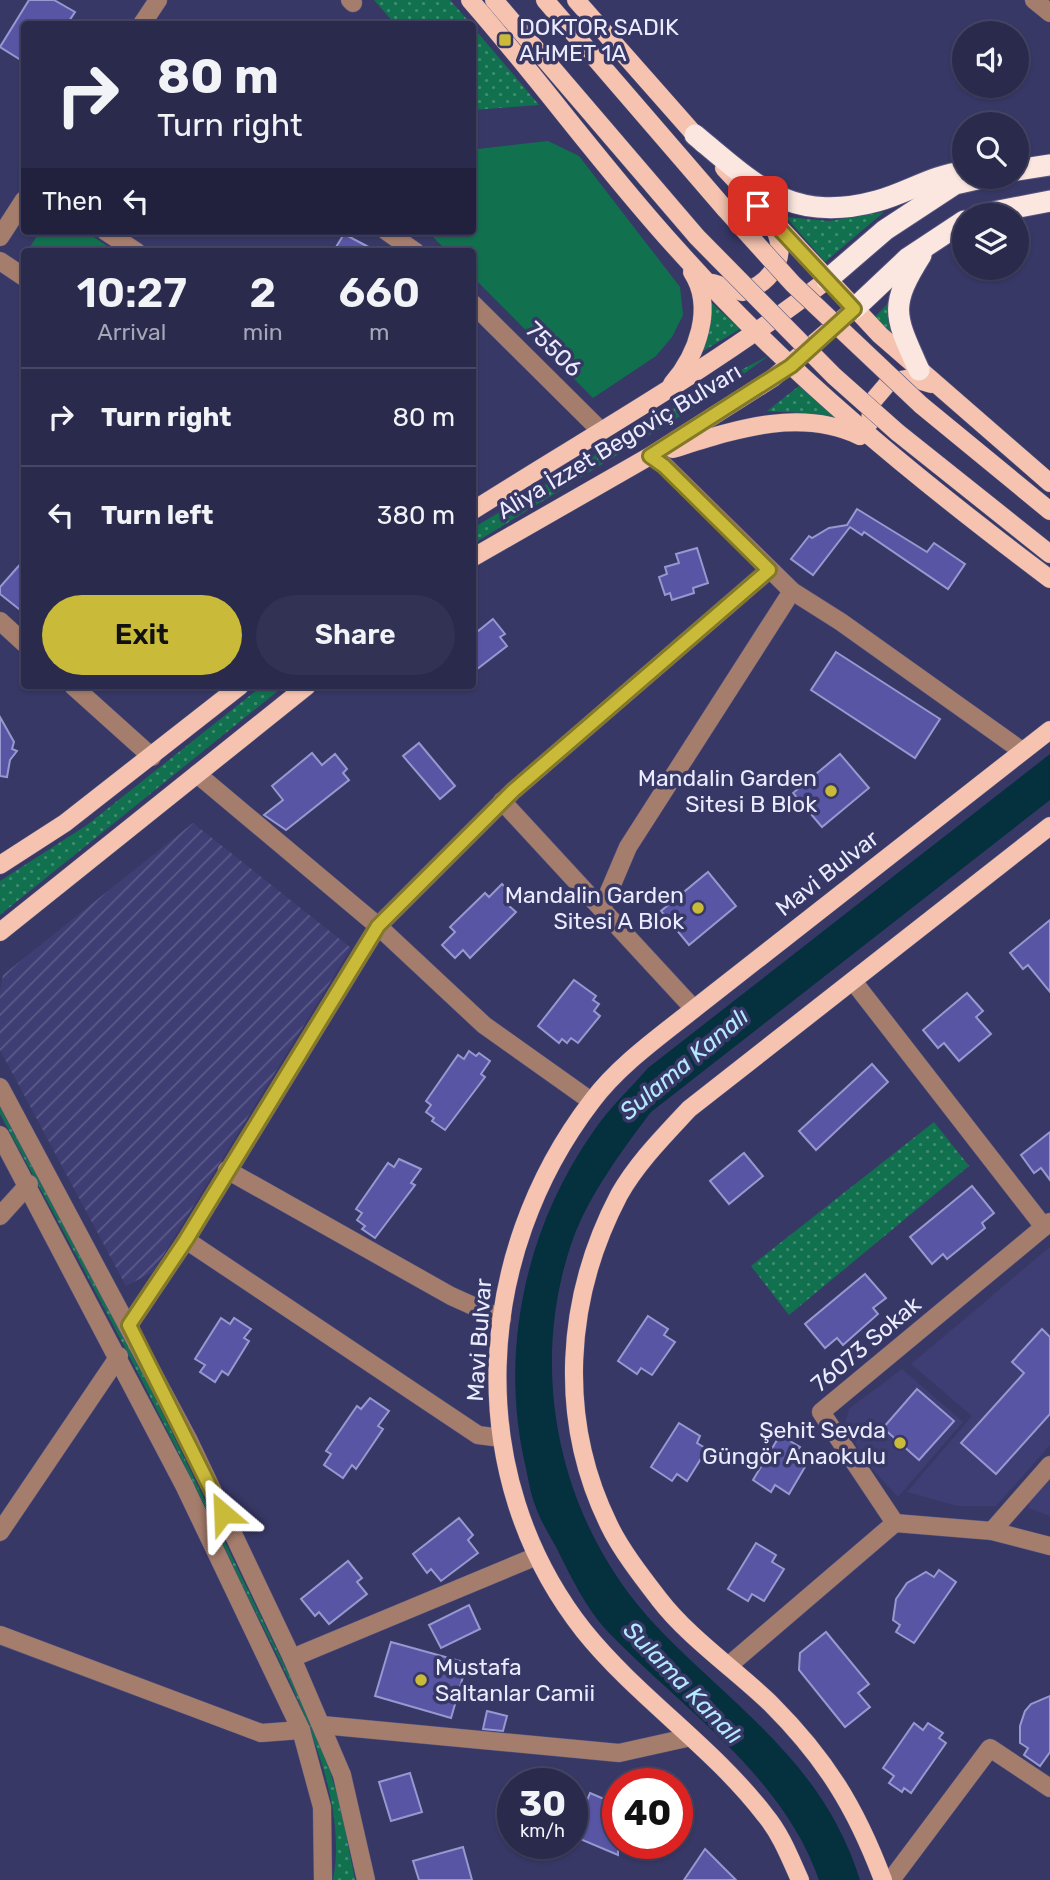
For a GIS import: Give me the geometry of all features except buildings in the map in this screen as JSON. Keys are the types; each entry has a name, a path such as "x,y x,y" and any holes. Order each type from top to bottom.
{"highway":[{"path":"695,135 746,178 770,193 795,204 823,210 878,201 952,173"},
{"path":"827,281 885,230 952,186"},
{"path":"1029,205 1050,201"},
{"path":"854,309 908,258 952,229"},
{"path":"919,370 900,329 898,296 928,245"}],"main road":[{"path":"470,0 676,248 791,366 876,444 1050,579"},
{"path":"494,0 697,237 834,376 897,432 1050,554"},
{"path":"545,0 793,284 921,405 1050,511"},
{"path":"576,0 767,216 854,309 919,370 1050,483"},
{"path":"701,276 718,287 742,292 766,281 773,273 780,251 776,232 767,216"},
{"path":"657,399 681,373 695,350 703,312 698,281 676,248"},
{"name":"Aliya İzzet Begoviç Bulvarı","path":"476,508 600,430 657,399 758,333 827,281"},
{"name":"Aliya İzzet Begoviç Bulvarı","path":"476,556 650,456 791,366 854,309"},
{"path":"893,457 872,430 869,417 872,402 879,390 900,378 926,382 941,389"},
{"path":"650,456 734,430 795,420 844,429 876,444"},
{"path":"2,862 65,823 236,689"},
{"path":"0,932 303,689"},
{"name":"Mavi Bulvar","path":"800,1880 766,1815 691,1737 632,1684 584,1631 550,1582 537,1556 505,1465 501,1438 497,1370 505,1288 516,1243 548,1168 591,1101 641,1052 694,1009 1050,730"},
{"path":"883,1880 848,1797 803,1738 660,1601 609,1526 583,1454 573,1400 579,1301 594,1252 620,1194 648,1154 689,1109 1050,826"}],"street":[{"path":"144,21 158,0"},
{"path":"1034,0 1050,13"},
{"path":"0,237 21,205"},
{"path":"111,235 130,248"},
{"path":"0,261 21,275"},
{"name":"75506","path":"476,307 600,430"},
{"path":"650,456 664,466 792,591 841,622 1022,751"},
{"path":"129,1325 186,1240 378,926 502,801 769,570"},
{"path":"602,908 628,848 792,591"},
{"path":"0,621 21,640"},
{"path":"76,689 152,757"},
{"path":"197,774 378,926 484,1025 591,1101"},
{"path":"502,801 694,1009"},
{"path":"853,981 1047,1224"},
{"path":"0,1087 189,1441 323,1725 349,1798 366,1880"},
{"path":"0,1135 29,1184 119,1356 301,1730 322,1807 323,1880"},
{"path":"227,1170 451,1296 502,1319"},
{"path":"0,1216 29,1184"},
{"name":"76073 Sokak","path":"895,1523 821,1412 1047,1224"},
{"path":"186,1240 478,1435 501,1438"},
{"path":"0,1532 119,1356"},
{"path":"992,1531 1050,1465"},
{"path":"728,1666 895,1523 992,1531 1050,1546"},
{"path":"292,1658 537,1556"},
{"path":"0,1636 261,1733 301,1730"},
{"path":"323,1725 619,1754 691,1737"},
{"path":"891,1880 990,1748 1050,1788"}],"shaded area":[{"path":"193,823 351,948 153,1272 126,1286 0,1050 0,991 3,975"},
{"path":"1050,1247 1050,1445 996,1506 957,1506 907,1492 972,1416 911,1364"},
{"name":"Şehit Sevda Güngör Anaokulu","path":"902,1369 963,1422 898,1497 865,1461 845,1424 849,1409"},
{"path":"1050,1479 1050,1516 1029,1508 1029,1502"}],"green space":[{"path":"374,0 450,0 468,21 392,21"},
{"path":"476,31 539,105 476,110"},
{"path":"548,141 579,156 680,287 683,315 672,337 656,356 593,398 476,280 476,248 444,248 431,235 476,235 478,149"},
{"path":"884,212 825,262 786,217 829,221"},
{"path":"38,235 91,235 110,248 29,248"},
{"path":"890,301 894,337 875,317"},
{"path":"711,302 740,329 700,353"},
{"path":"768,356 719,392 476,542 476,526 714,384"},
{"path":"799,386 841,421 804,413 767,411"},
{"path":"258,689 280,689 0,915 0,881 87,825"},
{"path":"0,1107 136,1358 292,1681 324,1752 340,1804 355,1880 333,1880 336,1833 328,1785 311,1732 292,1686 153,1401 0,1114"},
{"path":"934,1122 969,1166 789,1315 751,1266"}],"water":[{"name":"Sulama Kanalı","path":"1050,754 1050,800 651,1112 618,1157 588,1206 573,1239 559,1290 552,1343 553,1395 562,1447 577,1498 598,1546 627,1590 661,1631 777,1743 825,1804 844,1840 860,1880 819,1880 803,1843 756,1776 609,1633 593,1614 542,1521 530,1490 518,1421 515,1377 517,1334 524,1291 550,1208 570,1169 612,1107 648,1068"}],"place":[{"name":"DOKTOR SADIK AHMET 1A","path":"505,40"},
{"name":"Mandalin Garden Sitesi B Blok","path":"831,791"},
{"name":"Mandalin Garden Sitesi A Blok","path":"698,908"},
{"name":"Şehit Sevda Güngör Anaokulu","path":"900,1443"},
{"name":"Mustafa Saltanlar Camii","path":"421,1680"}],"route":[{"path":"223,1513 129,1325 186,1240 378,926 513,791 769,570 664,466 650,456 791,366 854,309 758,206"}]}
